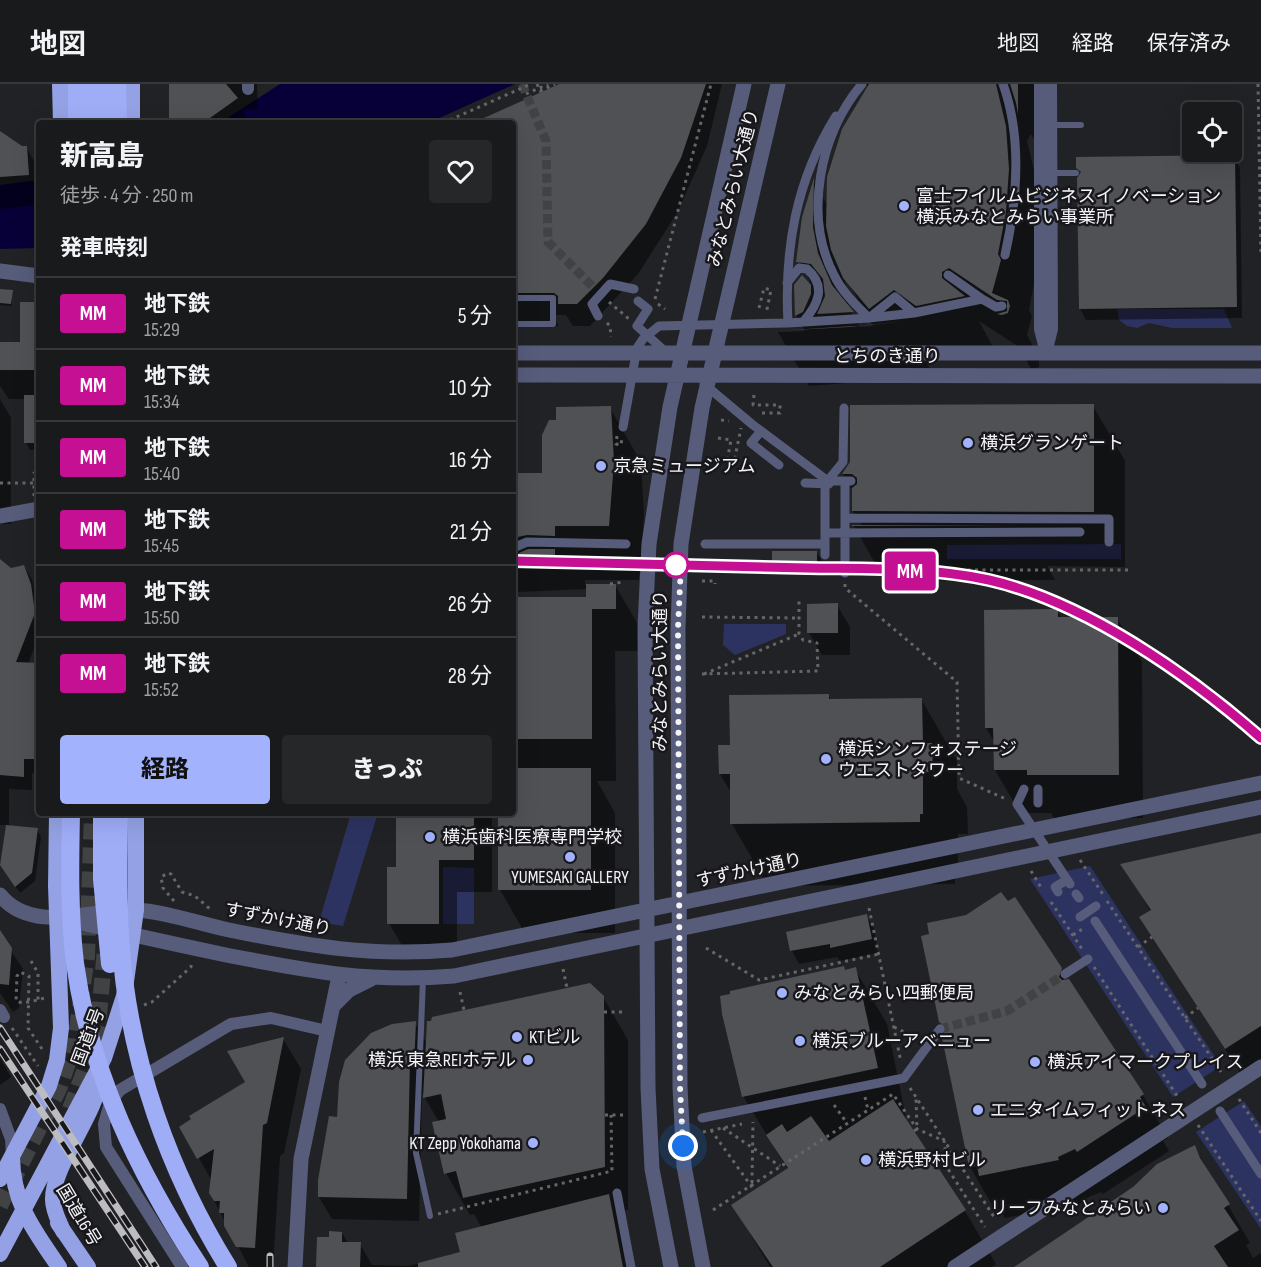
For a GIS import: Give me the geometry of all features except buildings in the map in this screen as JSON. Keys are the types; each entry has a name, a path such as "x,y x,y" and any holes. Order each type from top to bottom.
{"highway":[{"path":"60,84 61,120"},
{"path":"77,84 77,120"},
{"path":"91,84 91,120"},
{"path":"104,84 104,120"},
{"path":"117,84 118,120"},
{"path":"132,84 132,120"},
{"name":"国道1号","path":"0,1179 49,1086 57,1060 61,1028 57,917 57,816"},
{"path":"71,816 72,933 81,997 90,1036 114,1109 139,1165 200,1267"},
{"path":"102,816 105,919 113,989 123,1035 147,1117 166,1163 228,1267"},
{"path":"119,816 120,947 129,1011 142,1070 163,1136 204,1226"},
{"name":"国道1号","path":"0,1254 104,1058 124,996 136,910 136,816"},
{"path":"63,1231 53,1202 55,1182 96,1099 104,1058"},
{"path":"12,1157 16,1194 23,1210 60,1267"},
{"name":"国道16号","path":"37,1183 63,1231 87,1267"}],"street":[{"name":"みなとみらい大通り","path":"671,1267 652,1169 648,1088 645,626 649,544 660,458 681,352 744,84"},
{"name":"みなとみらい大通り","path":"704,1267 684,1166 680,1087 678,628 681,544 693,449 713,353 778,84"},
{"path":"788,323 786,285 790,235 805,181 822,140 861,84"},
{"path":"861,84 843,110 824,160 819,191 819,224 823,249 835,278 869,318"},
{"path":"1003,84 1012,121 1015,167 1005,255"},
{"path":"1040,84 1040,329 1046,353"},
{"path":"1046,353 1052,329 1051,84"},
{"path":"786,285 792,274 799,268 807,268 818,282 818,299 803,322"},
{"path":"0,271 36,276"},
{"path":"948,275 982,299 996,307 1002,306"},
{"path":"598,316 592,304 597,292 610,284 634,289"},
{"path":"869,318 895,297 914,313"},
{"path":"623,427 637,348 654,328 668,325 763,324 869,318 914,313 982,299"},
{"path":"638,301 648,309 637,326 647,335 753,425 828,481 845,482"},
{"path":"777,308 787,308"},
{"name":"とちのき通り","path":"681,352 1261,353"},
{"path":"516,353 681,352"},
{"name":"とちのき通り","path":"516,375 1261,376"},
{"path":"825,555 825,484 843,462 844,408"},
{"path":"612,417 624,417"},
{"path":"761,431 751,444 761,455 779,465"},
{"path":"805,483 845,482"},
{"path":"845,482 846,572"},
{"path":"0,516 36,503"},
{"path":"845,522 1109,519 1107,535"},
{"path":"825,533 1080,532"},
{"path":"516,547 527,542 626,544"},
{"path":"705,544 825,544"},
{"name":"すずかけ通り","path":"57,917 136,910 311,946 407,954 488,944 1261,783"},
{"path":"1024,789 1017,804 1068,882 1055,887 1058,892"},
{"path":"1038,789 1038,803"},
{"path":"0,895 20,911 33,915 57,917 134,936 339,976 423,978 492,969 1261,807"},
{"path":"1089,913 1202,1084"},
{"path":"1065,974 1088,959"},
{"path":"295,1267 301,1160 339,976"},
{"path":"331,1009 349,990 375,978"},
{"path":"182,1267 112,1158 105,1139 104,1124 110,1103 120,1090 231,1024 271,1018 327,1031"},
{"path":"702,1118 904,1078 940,1029"},
{"path":"966,1264 1261,1067"},
{"path":"149,1072 189,1180 236,1267"},
{"path":"0,1109 11,1139 12,1157"},
{"path":"1220,1111 1261,1174"},
{"path":"617,1193 629,1267"}],"lane":[{"path":"1051,125 1082,125"},
{"path":"1051,173 1076,174"},
{"path":"516,298 553,298 553,324 516,324"},
{"path":"423,978 416,1153 430,1216"}],"path":[{"path":"450,120 531,84"},
{"path":"537,84 540,91 555,84"},
{"path":"526,94 548,84"},
{"path":"654,302 711,84"},
{"path":"1258,84 1261,255"},
{"path":"759,308 764,288 771,290 763,324"},
{"path":"597,292 637,326"},
{"path":"610,326 611,337"},
{"path":"754,395 753,405 780,405 780,413 759,413"},
{"path":"718,438 731,440 727,461 734,462 739,437"},
{"path":"36,473 34,473 36,493"},
{"path":"0,483 36,483"},
{"path":"703,563 735,568 817,566"},
{"path":"590,569 590,566 624,567"},
{"path":"1017,804 959,778 957,682 845,588 846,572 1130,570"},
{"path":"702,581 715,581 715,584"},
{"path":"610,584 623,582"},
{"path":"799,601 799,634 803,640 817,643 818,671 702,674 799,634"},
{"path":"702,617 799,618"},
{"path":"1080,860 1221,1072"},
{"path":"1031,871 1179,1099"},
{"path":"1138,947 1152,938"},
{"path":"705,948 759,980 879,954"},
{"path":"31,961 38,973 38,1000"},
{"path":"563,969 567,988"},
{"path":"29,976 28,1028 43,1051"},
{"path":"460,992 464,1010"},
{"path":"1185,1018 1198,1008"},
{"path":"604,1012 625,1012"},
{"path":"2,1013 38,1066"},
{"path":"894,1027 929,1044"},
{"path":"713,1210 893,1094 915,1130 944,1141 948,1169 985,1227"},
{"path":"915,1130 916,1097"},
{"path":"1239,1099 1261,1133"},
{"path":"866,1100 868,1110"},
{"path":"823,1107 834,1105 847,1124"},
{"path":"604,1115 625,1115"},
{"path":"430,1216 612,1171 611,1115"},
{"path":"703,1132 753,1122 752,1185"},
{"path":"1198,1125 1261,1221"},
{"path":"723,1128 780,1166"},
{"path":"711,1130 754,1190"}],"shaded area":[{"path":"280,84 515,84 435,120 225,120"},
{"path":"36,180 36,248 0,249 0,185"},
{"path":"1117,309 1224,309 1232,328 1172,328 1149,323 1137,328 1127,326 1119,320"},
{"path":"1121,544 1121,559 947,559 947,545"},
{"path":"724,624 786,624 786,634 735,655 723,645"},
{"path":"350,816 377,816 343,926 319,922"},
{"path":"1090,866 1221,1066 1173,1097 1030,879"},
{"path":"443,867 474,868 474,924 443,924"},
{"path":"1244,1101 1261,1126 1261,1229 1196,1132"}],"tunnel":[{"path":"522,84 546,141 548,242 594,288"},
{"path":"0,1206 59,1089 75,1043 87,956 92,816"},
{"path":"70,1109 97,1037 105,949"},
{"path":"940,1029 1007,1011 1065,974"}],"railway":[{"path":"0,1028 156,1267"},
{"path":"0,1049 145,1267"},
{"path":"270,1256 270,1267"}],"metro line":[{"name":"MM","path":"516,561 874,569 947,573 990,580 1082,614 1163,662 1215,697 1261,738"}],"place":[{"name":"富士フイルムビジネスイノベーション 横浜みなとみらい事業所","path":"904,206"},
{"name":"横浜グランゲート","path":"968,443"},
{"name":"京急ミュージアム","path":"601,466"},
{"name":"横浜シンフォステージ ウエストタワー","path":"826,759"},
{"name":"横浜歯科医療専門学校","path":"430,837"},
{"name":"YUMESAKI GALLERY","path":"570,857"},
{"name":"みなとみらい四郵便局","path":"782,993"},
{"name":"KTビル","path":"517,1037"},
{"name":"横浜ブルーアベニュー","path":"800,1041"},
{"name":"横浜 東急REIホテル","path":"528,1060"},
{"name":"横浜アイマークプレイス","path":"1035,1062"},
{"name":"エニタイムフィットネス","path":"978,1110"},
{"name":"KT Zepp Yokohama","path":"533,1143"},
{"name":"横浜野村ビル","path":"866,1160"},
{"name":"リーフみなとみらい","path":"1163,1208"}],"route":[{"path":"676,565 681,565 678,710 680,1087 683,1146"}]}
